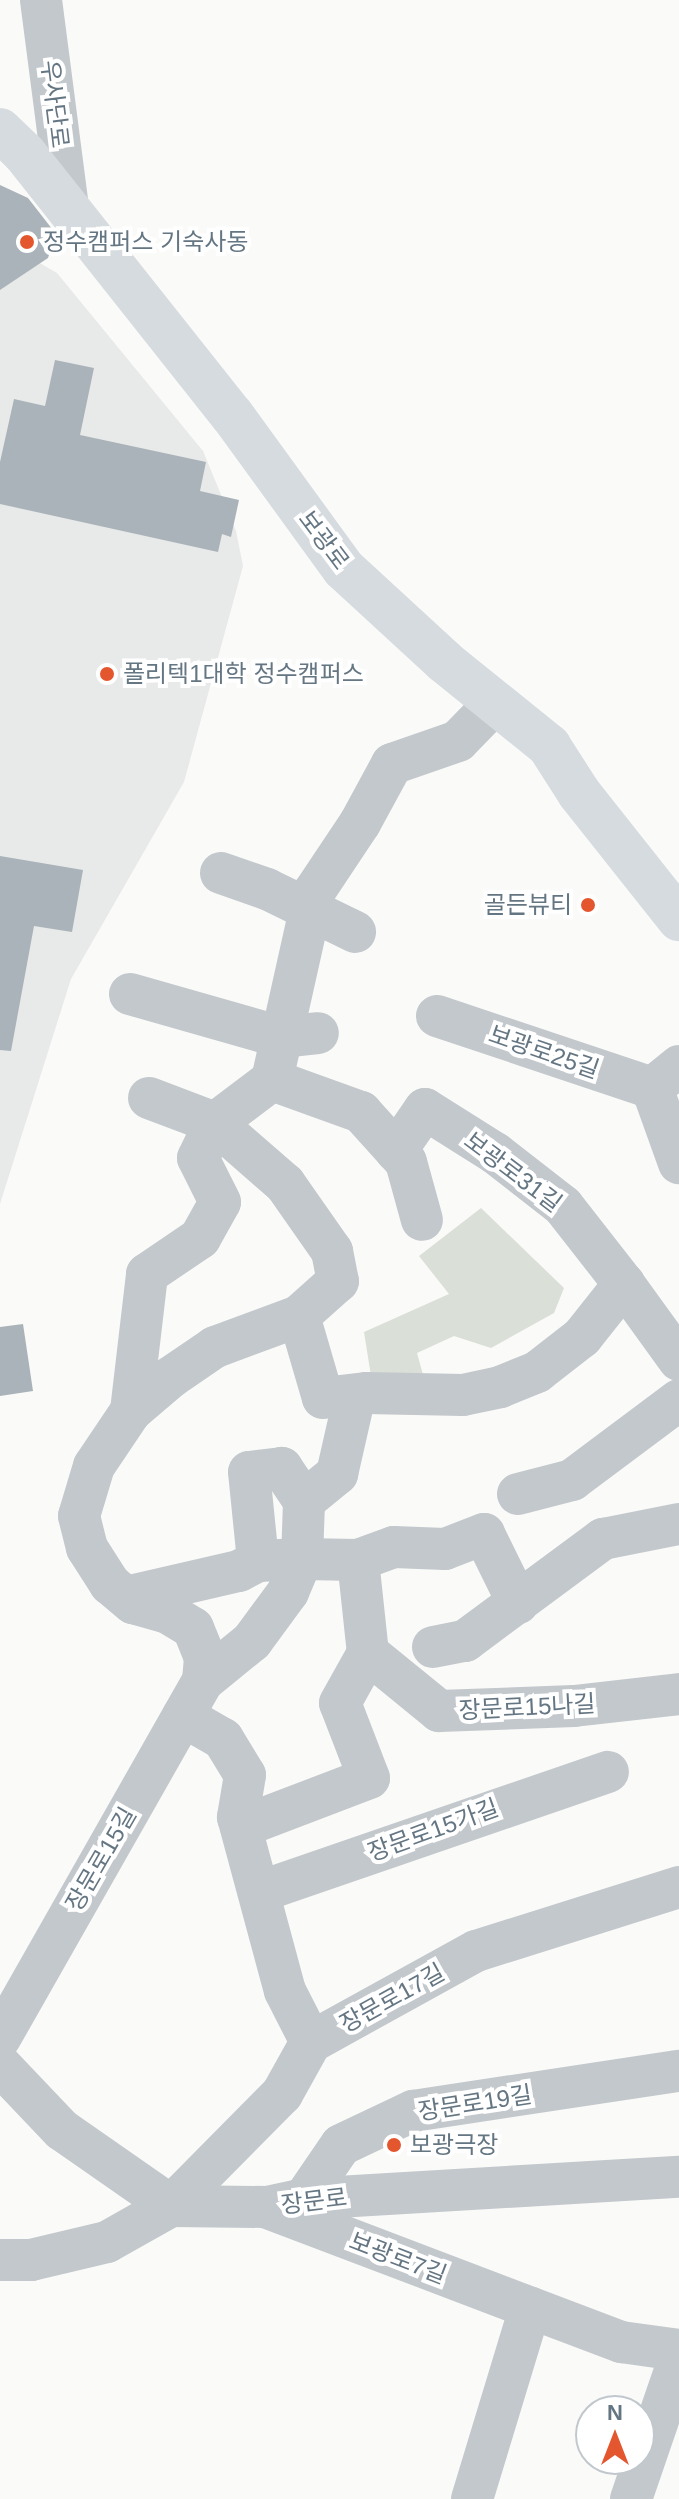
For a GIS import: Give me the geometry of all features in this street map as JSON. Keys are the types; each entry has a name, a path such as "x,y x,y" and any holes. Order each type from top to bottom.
{"main road":[{"name":"보광로","path":"0,130 24,153 232,415 344,569 445,662 549,746 579,793 679,919"}],"street":[{"name":"우사단로","path":"41,0 68,208"},
{"path":"131,1411 147,1274 200,1238 220,1202 198,1158 215,1123 272,1080 300,1035 314,892 360,823 392,764 458,741 496,702"},
{"path":"221,873 311,910 355,932"},
{"path":"130,994 300,1035"},
{"name":"보광로25길","path":"437,1016 665,1077 679,1163"},
{"path":"272,1080 361,1112 406,1162 422,1220"},
{"path":"149,1098 215,1123 285,1184 332,1251 338,1281 299,1316 215,1347 131,1411 94,1466 79,1516 87,1548 110,1584 126,1597 168,1613 193,1628 205,1658 193,1698"},
{"name":"보광로31길","path":"396,1151 425,1109 495,1153 563,1206 624,1284"},
{"path":"299,1316 323,1398 463,1395 500,1387 537,1372 582,1337 624,1284 679,1360"},
{"path":"304,1501 337,1474 355,1395"},
{"path":"518,1494 572,1480 679,1400"},
{"path":"193,1698 252,1641 288,1592 302,1559 304,1501 282,1468 249,1472 258,1561"},
{"path":"572,1480 603,1539"},
{"path":"433,1647 465,1641 603,1539 679,1524"},
{"path":"126,1597 239,1571 258,1561 358,1560 394,1547 445,1549 484,1534 518,1603"},
{"path":"241,1827 369,1778 340,1703 368,1653 358,1560"},
{"name":"장문로15나길","path":"368,1653 439,1711 574,1706 679,1694"},
{"path":"193,1698 245,1775 238,1817 285,1991 311,2042"},
{"name":"장문로15길","path":"0,2038 193,1698"},
{"name":"장문로15가길","path":"259,1892 558,1786 608,1772"},
{"name":"장문로17길","path":"171,2206 282,2094 311,2042 476,1951 679,1887"},
{"path":"0,2065 62,2130 171,2206 107,2242 31,2260 0,2260"},
{"name":"장문로19길","path":"285,2203 341,2145 413,2111 679,2071"},
{"name":"장문로","path":"171,2206 285,2203 679,2177"},
{"name":"보광로7길","path":"285,2203 530,2308 621,2342 679,2350"},
{"path":"472,2499 530,2308"},
{"path":"631,2499 679,2359"}],"shaded area":[{"name":"폴리텍1대학 정수캠퍼스","path":"0,240 57,273 203,451 236,531 243,566 184,782 71,979 0,1204"},
{"path":"481,1208 564,1288 554,1313 491,1348 454,1336 417,1353 425,1382 371,1376 364,1332 449,1294 419,1256"}],"building":[{"name":"정수캠퍼스 기숙사동","path":"0,185 28,198 56,234 48,258 0,290"},
{"path":"55,360 94,368 80,435 206,462 200,491 239,500 231,537 222,534 218,552 0,504 0,462 14,399 45,406"},
{"path":"0,856 83,870 72,932 34,926 11,1051 0,1050"},
{"path":"23,1324 33,1391 0,1396 0,1327"}],"place":[{"name":"정수캠퍼스 기숙사동","path":"27,242"},
{"name":"폴리텍1대학 정수캠퍼스","path":"107,674"},
{"name":"골든뷰티","path":"588,905"},
{"name":"보광극장","path":"394,2145"}]}
